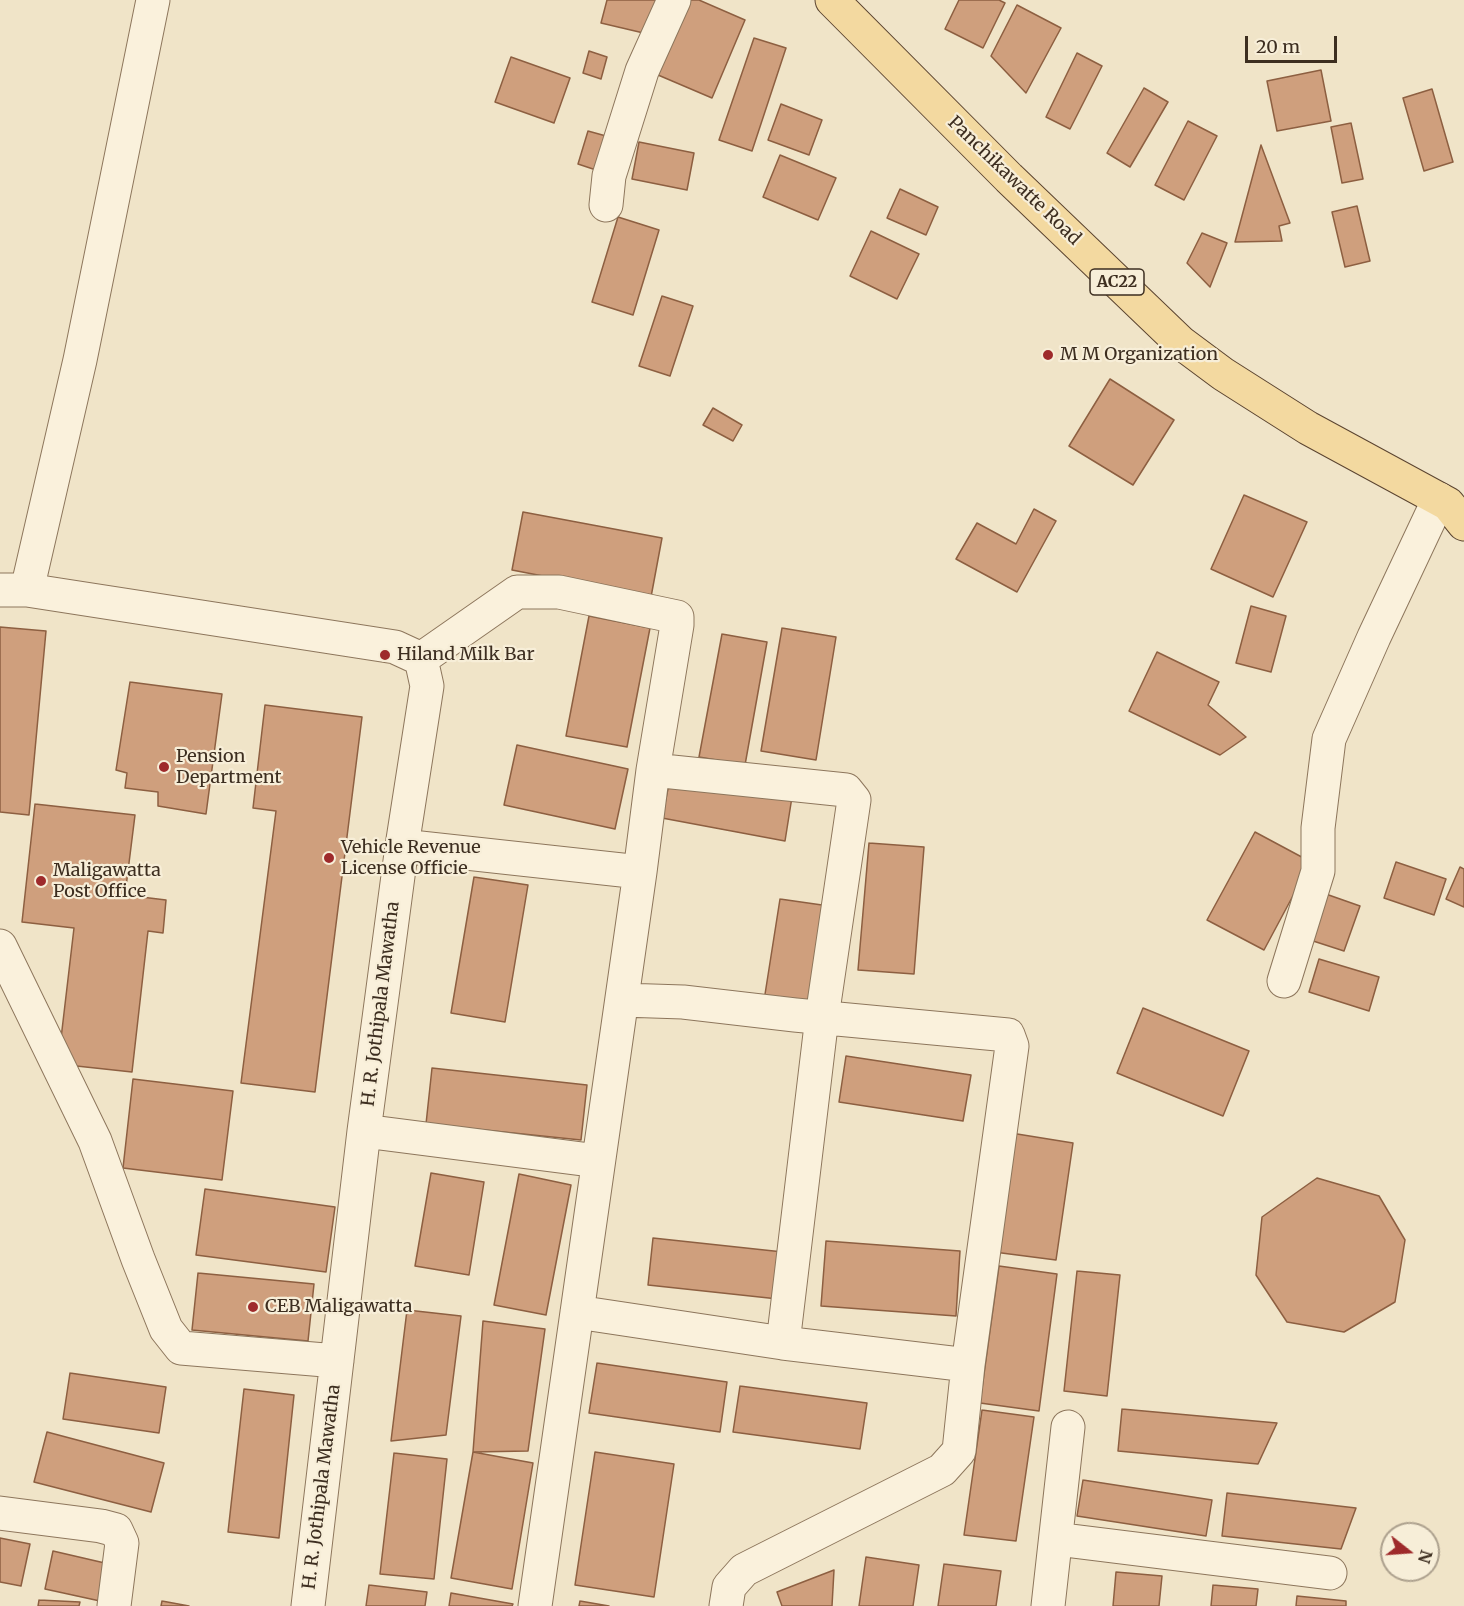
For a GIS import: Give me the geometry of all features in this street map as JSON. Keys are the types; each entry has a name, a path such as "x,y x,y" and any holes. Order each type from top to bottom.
{"main road":[{"name":"Panchikawatte Road","path":"832,0 1009,178 1180,342 1223,374 1291,418 1454,507"}],"street":[{"path":"153,0 80,360 14,590 395,646 421,659 517,592 559,592 677,617 678,625 653,770 535,1606"},
{"path":"606,205 609,176 642,71 674,0"},
{"path":"1284,981 1318,871 1318,828 1329,739 1374,637 1454,507"},
{"name":"H. R. Jothipala Mawatha","path":"308,1606 364,1131 426,687 421,659"},
{"path":"653,770 846,790 854,800 822,1017 783,1343"},
{"path":"402,846 640,872"},
{"path":"0,946 95,1141 166,1329 181,1348 337,1362"},
{"path":"622,1000 683,1002 1008,1035 1012,1046 968,1365 959,1451 942,1470 744,1570 729,1587 726,1606"},
{"path":"364,1131 598,1161"},
{"path":"577,1312 783,1343 968,1365"},
{"path":"1048,1606 1068,1427"},
{"path":"0,1513 116,1530 122,1543 114,1606"},
{"path":"1056,1539 1330,1574"}],"building":[{"path":"607,0 661,0 652,35 601,23"},
{"path":"681,0 699,0 745,20 712,98 651,72"},
{"path":"959,0 999,0 1005,3 983,48 945,29"},
{"path":"1017,5 1061,28 1026,93 991,56"},
{"path":"754,38 786,48 752,151 719,140"},
{"path":"589,51 607,57 601,79 583,73"},
{"path":"1077,53 1102,66 1070,129 1046,117"},
{"path":"511,57 570,78 554,123 495,102"},
{"path":"1321,70 1331,121 1277,131 1267,81"},
{"path":"1144,88 1168,102 1130,167 1107,153"},
{"path":"1432,89 1453,162 1424,171 1403,98"},
{"path":"781,104 822,120 809,155 768,140"},
{"path":"1188,121 1217,136 1184,200 1155,185"},
{"path":"1351,123 1363,179 1342,183 1331,127"},
{"path":"588,131 606,136 596,170 578,164"},
{"path":"639,142 694,153 687,190 632,179"},
{"path":"1261,145 1290,223 1279,226 1282,241 1235,242"},
{"path":"780,155 836,178 818,220 763,197"},
{"path":"900,189 938,207 926,235 887,218"},
{"path":"1357,206 1370,261 1345,267 1332,212"},
{"path":"618,217 659,230 633,315 592,302"},
{"path":"871,231 919,254 897,299 850,276"},
{"path":"1202,233 1227,243 1210,287 1187,263"},
{"path":"662,296 693,306 670,376 639,366"},
{"path":"1110,379 1174,420 1133,485 1069,446"},
{"path":"713,408 742,425 733,441 703,425"},
{"path":"1244,495 1307,522 1273,597 1211,569"},
{"path":"1034,509 1056,521 1017,592 956,559 977,523 1016,544"},
{"path":"523,512 662,538 651,597 512,570"},
{"path":"1251,606 1286,616 1271,672 1236,663"},
{"path":"589,616 650,628 627,747 566,736"},
{"path":"0,627 46,631 29,815 0,812"},
{"path":"782,628 836,637 816,760 761,751"},
{"path":"722,634 767,642 745,765 699,757"},
{"path":"1157,652 1219,682 1208,705 1246,737 1220,755 1129,711"},
{"path":"130,682 222,694 206,814 158,806 158,792 125,788 127,773 116,770"},
{"path":"265,705 362,717 315,1092 241,1083 276,811 253,808"},
{"path":"517,745 628,769 615,829 504,805"},
{"path":"671,774 792,797 785,841 662,818"},
{"path":"35,804 135,815 125,895 166,900 163,933 148,931 132,1072 58,1064 74,928 22,922"},
{"path":"1255,832 1311,862 1264,950 1207,920"},
{"path":"869,843 924,847 914,974 858,970"},
{"path":"1396,862 1446,879 1434,915 1384,898"},
{"path":"1460,867 1464,869 1464,907 1446,899"},
{"path":"474,877 528,885 505,1022 451,1013"},
{"path":"1323,893 1360,906 1344,951 1307,939"},
{"path":"780,899 829,906 813,1015 763,1007"},
{"path":"1319,959 1379,977 1369,1011 1309,992"},
{"path":"1143,1008 1249,1051 1223,1116 1117,1073"},
{"path":"846,1056 971,1075 963,1121 839,1102"},
{"path":"432,1068 587,1085 581,1140 426,1124"},
{"path":"133,1079 233,1091 222,1180 123,1168"},
{"path":"1011,1133 1073,1143 1056,1260 994,1252"},
{"path":"431,1173 484,1182 469,1275 415,1266"},
{"path":"519,1174 571,1185 546,1315 494,1305"},
{"path":"1317,1178 1379,1196 1405,1240 1395,1302 1344,1332 1287,1322 1256,1275 1262,1217"},
{"path":"205,1189 335,1207 326,1272 196,1255"},
{"path":"653,1238 783,1252 778,1299 648,1285"},
{"path":"826,1241 960,1251 956,1316 821,1306"},
{"path":"999,1266 1057,1274 1039,1411 980,1403"},
{"path":"1077,1271 1120,1275 1107,1396 1064,1391"},
{"name":"CEB Maligawatta","path":"198,1273 314,1284 308,1341 192,1330"},
{"path":"407,1310 461,1316 446,1435 391,1441"},
{"path":"483,1321 545,1329 528,1451 473,1452"},
{"path":"597,1363 727,1382 720,1432 589,1413"},
{"path":"70,1373 166,1387 159,1433 63,1419"},
{"path":"740,1386 867,1403 860,1449 733,1432"},
{"path":"244,1389 294,1395 279,1538 228,1532"},
{"path":"1122,1409 1277,1423 1258,1464 1118,1451"},
{"path":"982,1410 1034,1417 1016,1541 964,1535"},
{"path":"47,1432 164,1463 151,1512 34,1482"},
{"path":"473,1452 533,1463 512,1589 451,1578"},
{"path":"595,1452 674,1464 654,1597 575,1585"},
{"path":"394,1453 447,1459 434,1579 380,1574"},
{"path":"1083,1480 1212,1500 1206,1536 1077,1516"},
{"path":"1227,1493 1356,1508 1341,1549 1222,1536"},
{"path":"0,1538 30,1544 21,1586 0,1582"},
{"path":"53,1551 109,1564 100,1601 45,1589"},
{"path":"866,1557 919,1565 913,1606 859,1606"},
{"path":"944,1564 1001,1571 996,1606 938,1606"},
{"path":"834,1570 832,1606 782,1606 777,1592"},
{"path":"1116,1572 1162,1576 1159,1606 1113,1606"},
{"path":"369,1585 427,1592 425,1606 366,1606"},
{"path":"1213,1585 1258,1589 1256,1606 1211,1606"},
{"path":"451,1593 513,1604 512,1606 449,1606"},
{"path":"1297,1596 1346,1601 1346,1606 1296,1606"},
{"path":"39,1600 80,1602 79,1606 38,1606"},
{"path":"162,1601 189,1606 161,1606"},
{"path":"580,1601 609,1606 579,1606"}],"place":[{"name":"M M Organization","path":"1048,355"},
{"name":"Hiland Milk Bar","path":"385,655"},
{"name":"Pension Department","path":"164,767"},
{"name":"Vehicle Revenue License Officie","path":"329,858"},
{"name":"Maligawatta Post Office","path":"41,881"},
{"name":"CEB Maligawatta","path":"253,1307"}]}
